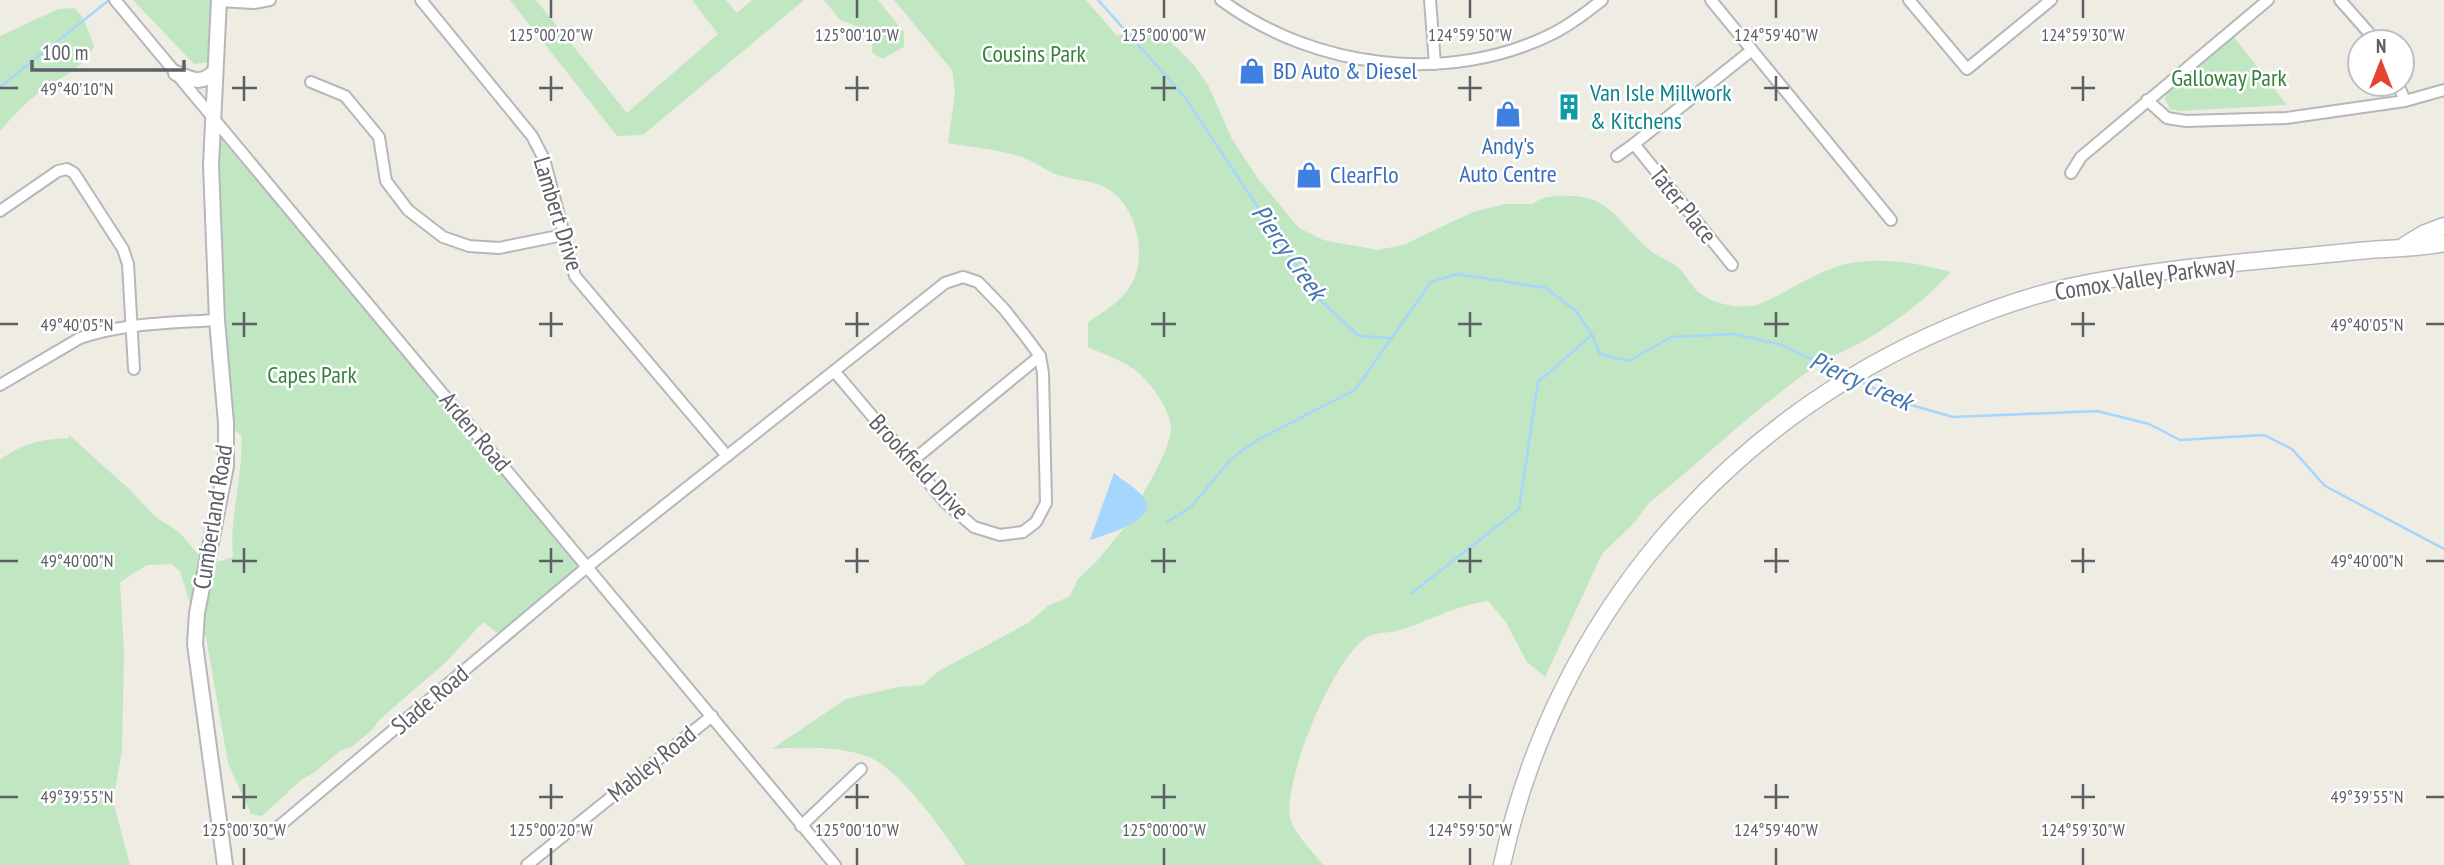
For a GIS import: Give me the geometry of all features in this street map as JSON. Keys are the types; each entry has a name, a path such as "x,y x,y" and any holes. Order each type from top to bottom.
{"main road":[{"name":"Comox Valley Parkway","path":"2402,246 2444,226"},
{"name":"Comox Valley Parkway","path":"1502,865 1509,830 1523,785 1553,711 1586,646 1624,587 1671,526 1720,475 1821,394 1917,341 2022,300 2065,288 2170,271 2444,243"}],"street":[{"name":"Arden Road","path":"115,0 712,716 830,863"},
{"path":"219,1 254,3 270,0"},
{"name":"Lambert Drive","path":"421,0 532,136 544,159 575,276 727,456"},
{"path":"1221,0 1280,34 1320,49 1382,63 1435,64 1477,60 1521,47 1554,33 1602,0"},
{"path":"1430,0 1435,64"},
{"path":"1711,0 1891,220"},
{"path":"1909,0 1967,69 2051,0"},
{"path":"2071,173 2081,157 2268,0"},
{"path":"2340,0 2365,28"},
{"name":"Cumberland Road","path":"219,1 211,165 217,320 226,423 226,467 197,613 195,644 225,865"},
{"name":"Tater Place","path":"1617,156 1752,50"},
{"path":"176,73 200,81 209,78 215,71"},
{"path":"311,82 345,96 379,138 386,181 408,210 443,237 469,246 499,248 563,235"},
{"path":"2147,100 2167,118 2186,121 2286,118 2404,101 2444,90"},
{"name":"Tater Place","path":"1634,144 1732,265"},
{"path":"0,211 58,172 66,169 75,173 123,249 128,264 134,369"},
{"path":"587,567 945,283 963,277 978,282 1004,309 1040,356 911,462"},
{"path":"0,385 80,338 132,326 217,320"},
{"name":"Brookfield Drive","path":"834,371 945,502 974,527 1000,535 1023,532 1036,522 1046,503 1043,373 1040,356"},
{"name":"Slade Road","path":"271,832 587,567"},
{"name":"Mabley Road","path":"527,865 712,716"},
{"path":"801,826 861,769"}],"green space":[{"path":"133,0 211,0 209,62 194,64"},
{"path":"510,0 536,0 627,113 718,34 692,0 726,0 737,13 752,0 804,0 643,135 617,136"},
{"path":"824,0 878,0 904,32 904,47 882,59 872,52 873,32 840,20"},
{"name":"Cousins Park","path":"894,0 1086,0 1117,36 1139,26 1155,27 1195,66 1209,87 1232,139 1259,180 1299,228 1323,240 1378,250 1403,245 1473,212 1505,204 1533,204 1548,197 1576,196 1590,199 1611,211 1651,251 1679,268 1702,295 1725,304 1742,307 1757,305 1819,274 1858,262 1905,262 1951,272 1922,300 1890,325 1821,363 1793,382 1649,503 1634,523 1602,554 1545,677 1527,662 1505,621 1488,601 1453,610 1397,631 1370,636 1357,646 1342,665 1315,718 1303,747 1290,799 1292,823 1323,865 966,865 909,789 881,764 858,753 834,749 772,749 846,699 899,687 923,685 937,672 1028,623 1048,606 1070,596 1078,579 1097,561 1146,501 1142,496 1166,448 1171,423 1164,405 1138,373 1122,362 1088,347 1088,322 1117,302 1131,286 1138,266 1137,233 1125,205 1102,186 1055,174 1027,159 948,143 955,94 952,70"},
{"path":"74,8 83,17 94,46 90,54 78,67 29,101 0,131 0,36 58,9"},
{"name":"Galloway Park","path":"2233,36 2287,105 2179,111 2170,109 2165,99 2168,90"},
{"name":"Capes Park","path":"213,117 587,567 503,637 483,622 445,663 380,719 372,730 301,780 262,816 251,814 228,763 206,637 190,603 180,571 171,564 147,565 120,582 124,651 122,751 113,801 130,865 0,865 0,460 25,446 69,438 68,434 157,518 179,532 208,562 233,557 241,435 226,423"}],"water":[{"path":"1114,473 1141,494 1147,506 1137,520 1090,540"}],"waterway":[{"name":"Piercy Creek","path":"0,87 109,0"},
{"name":"Piercy Creek","path":"1098,0 1184,96 1318,298 1359,336 1391,338"},
{"name":"Piercy Creek","path":"1167,522 1191,507 1231,459 1257,440 1355,390 1431,282 1457,274 1546,288 1576,311 1592,335 1600,354 1629,361 1671,337 1734,334 1782,345 1846,376"},
{"path":"1412,593 1519,509 1538,382 1592,335"},
{"name":"Piercy Creek","path":"1859,381 1904,403 1953,417 2097,411 2149,424 2180,440 2264,435 2292,449 2325,486 2444,549"}],"place":[{"name":"BD Auto & Diesel","path":"1252,71"},
{"name":"Van Isle Millwork & Kitchens","path":"1569,107"},
{"name":"Andy's Auto Centre","path":"1508,114"},
{"name":"ClearFlo","path":"1309,175"}]}
